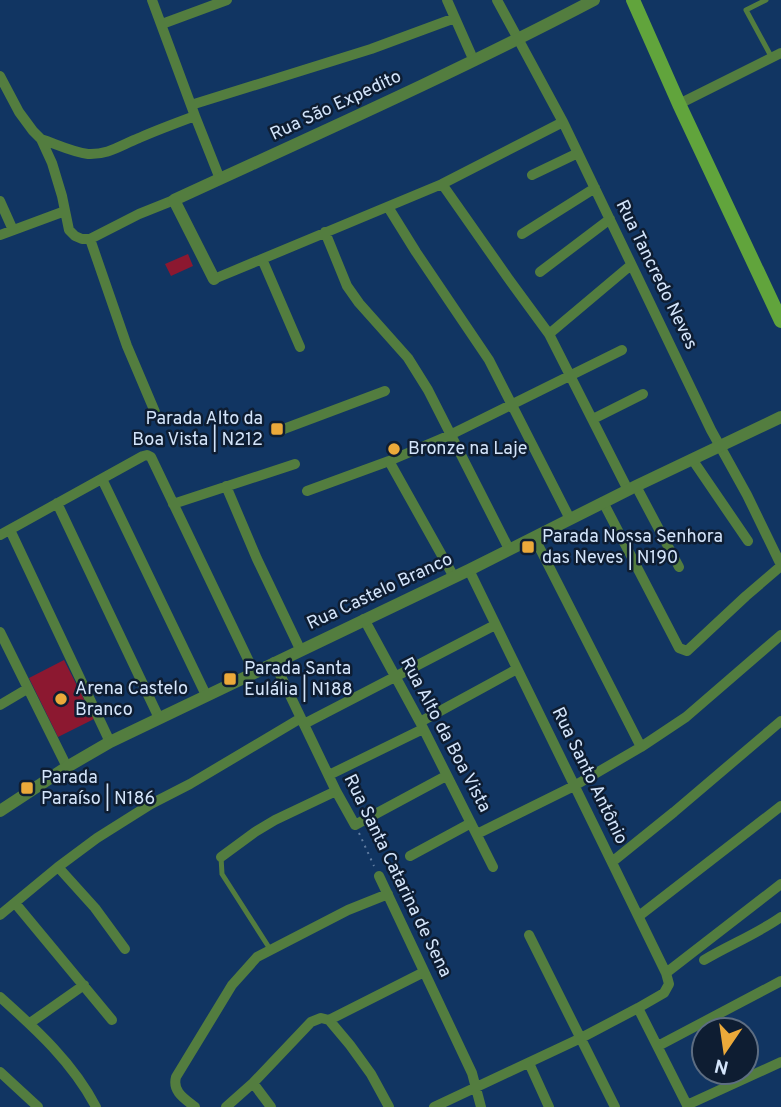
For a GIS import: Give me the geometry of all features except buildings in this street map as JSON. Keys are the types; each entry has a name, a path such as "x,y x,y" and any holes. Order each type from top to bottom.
{"main road":[{"path":"633,0 781,321"}],"street":[{"path":"152,0 220,179"},
{"path":"162,24 227,0"},
{"path":"447,0 474,61"},
{"name":"Rua Tancredo Neves","path":"497,0 563,122 719,446 747,495 781,565"},
{"name":"Rua São Expedito","path":"89,239 355,118 594,0"},
{"path":"41,139 71,150 101,154 193,111 455,18"},
{"path":"679,104 776,56"},
{"path":"0,76 19,112 41,139 58,179 69,230 75,236 89,239 127,346 155,412"},
{"path":"174,200 214,279 442,184 563,122"},
{"path":"532,175 578,153"},
{"path":"442,184 549,334 593,419 679,566"},
{"path":"522,234 595,188"},
{"path":"0,201 13,230"},
{"path":"388,207 489,360 570,519"},
{"path":"0,234 65,211"},
{"path":"540,272 610,219"},
{"path":"325,232 347,286 408,358 428,390 509,549"},
{"path":"262,259 300,347"},
{"path":"549,334 631,265"},
{"path":"307,491 450,435 622,350"},
{"path":"281,430 385,391"},
{"path":"593,419 643,394"},
{"name":"Rua Castelo Branco","path":"0,811 110,741 781,417"},
{"path":"110,741 5,532 143,456 147,455 154,460 254,672"},
{"path":"692,459 748,541"},
{"path":"389,461 454,577"},
{"path":"173,504 295,464"},
{"path":"102,478 206,695"},
{"path":"226,486 300,649"},
{"path":"603,502 679,648 687,651 781,565"},
{"path":"57,503 159,718"},
{"path":"534,537 641,747"},
{"name":"Rua Santo Antônio","path":"469,569 666,973"},
{"name":"Rua Alto da Boa Vista","path":"364,619 493,867"},
{"path":"0,915 97,838 151,804 303,721 395,678 495,625"},
{"path":"0,632 67,767"},
{"path":"477,834 574,786 641,747 686,717 781,635"},
{"name":"Rua Santa Catarina de Sena","path":"274,662 355,825"},
{"path":"329,775 421,726 517,669"},
{"path":"0,705 27,689"},
{"path":"612,862 781,721"},
{"path":"355,825 446,776"},
{"path":"221,857 255,832 336,791"},
{"path":"639,916 781,806"},
{"path":"411,856 471,823"},
{"path":"58,867 95,908 125,949"},
{"name":"Rua Santa Catarina de Sena","path":"379,876 472,1073 481,1107"},
{"path":"434,1107 581,1038 664,993 669,984 666,973 781,884"},
{"path":"195,1107 175,1088 176,1077 232,985 257,957 388,894"},
{"path":"15,903 113,1020"},
{"path":"704,960 781,917"},
{"path":"530,935 615,1107"},
{"path":"329,1020 424,972"},
{"path":"658,1046 781,981"},
{"path":"30,1023 84,985"},
{"path":"0,997 30,1023 68,1063 96,1107"},
{"path":"638,1008 687,1106 781,1062"},
{"path":"226,1107 253,1083 311,1021 321,1018 329,1020 350,1045 371,1074 389,1107"},
{"path":"528,1063 549,1107"},
{"path":"0,1072 38,1107"},
{"path":"253,1083 271,1107"}],"lane":[{"path":"766,0 746,10 776,56"},
{"path":"221,857 222,874 270,949"}],"path":[{"name":"Rua Santa Catarina de Sena","path":"355,825 379,876"}],"shaded area":[{"path":"188,254 193,266 171,276 165,264"},
{"name":"Arena Castelo Branco","path":"64,660 94,719 58,737 29,678"}],"place":[{"name":"Parada Alto da Boa Vista | N212","path":"277,429"},
{"name":"Bronze na Laje","path":"394,449"},
{"name":"Parada Nossa Senhora das Neves | N190","path":"528,547"},
{"name":"Parada Santa Eulália | N188","path":"230,679"},
{"name":"Arena Castelo Branco","path":"61,699"},
{"name":"Parada Paraíso | N186","path":"27,788"}]}
